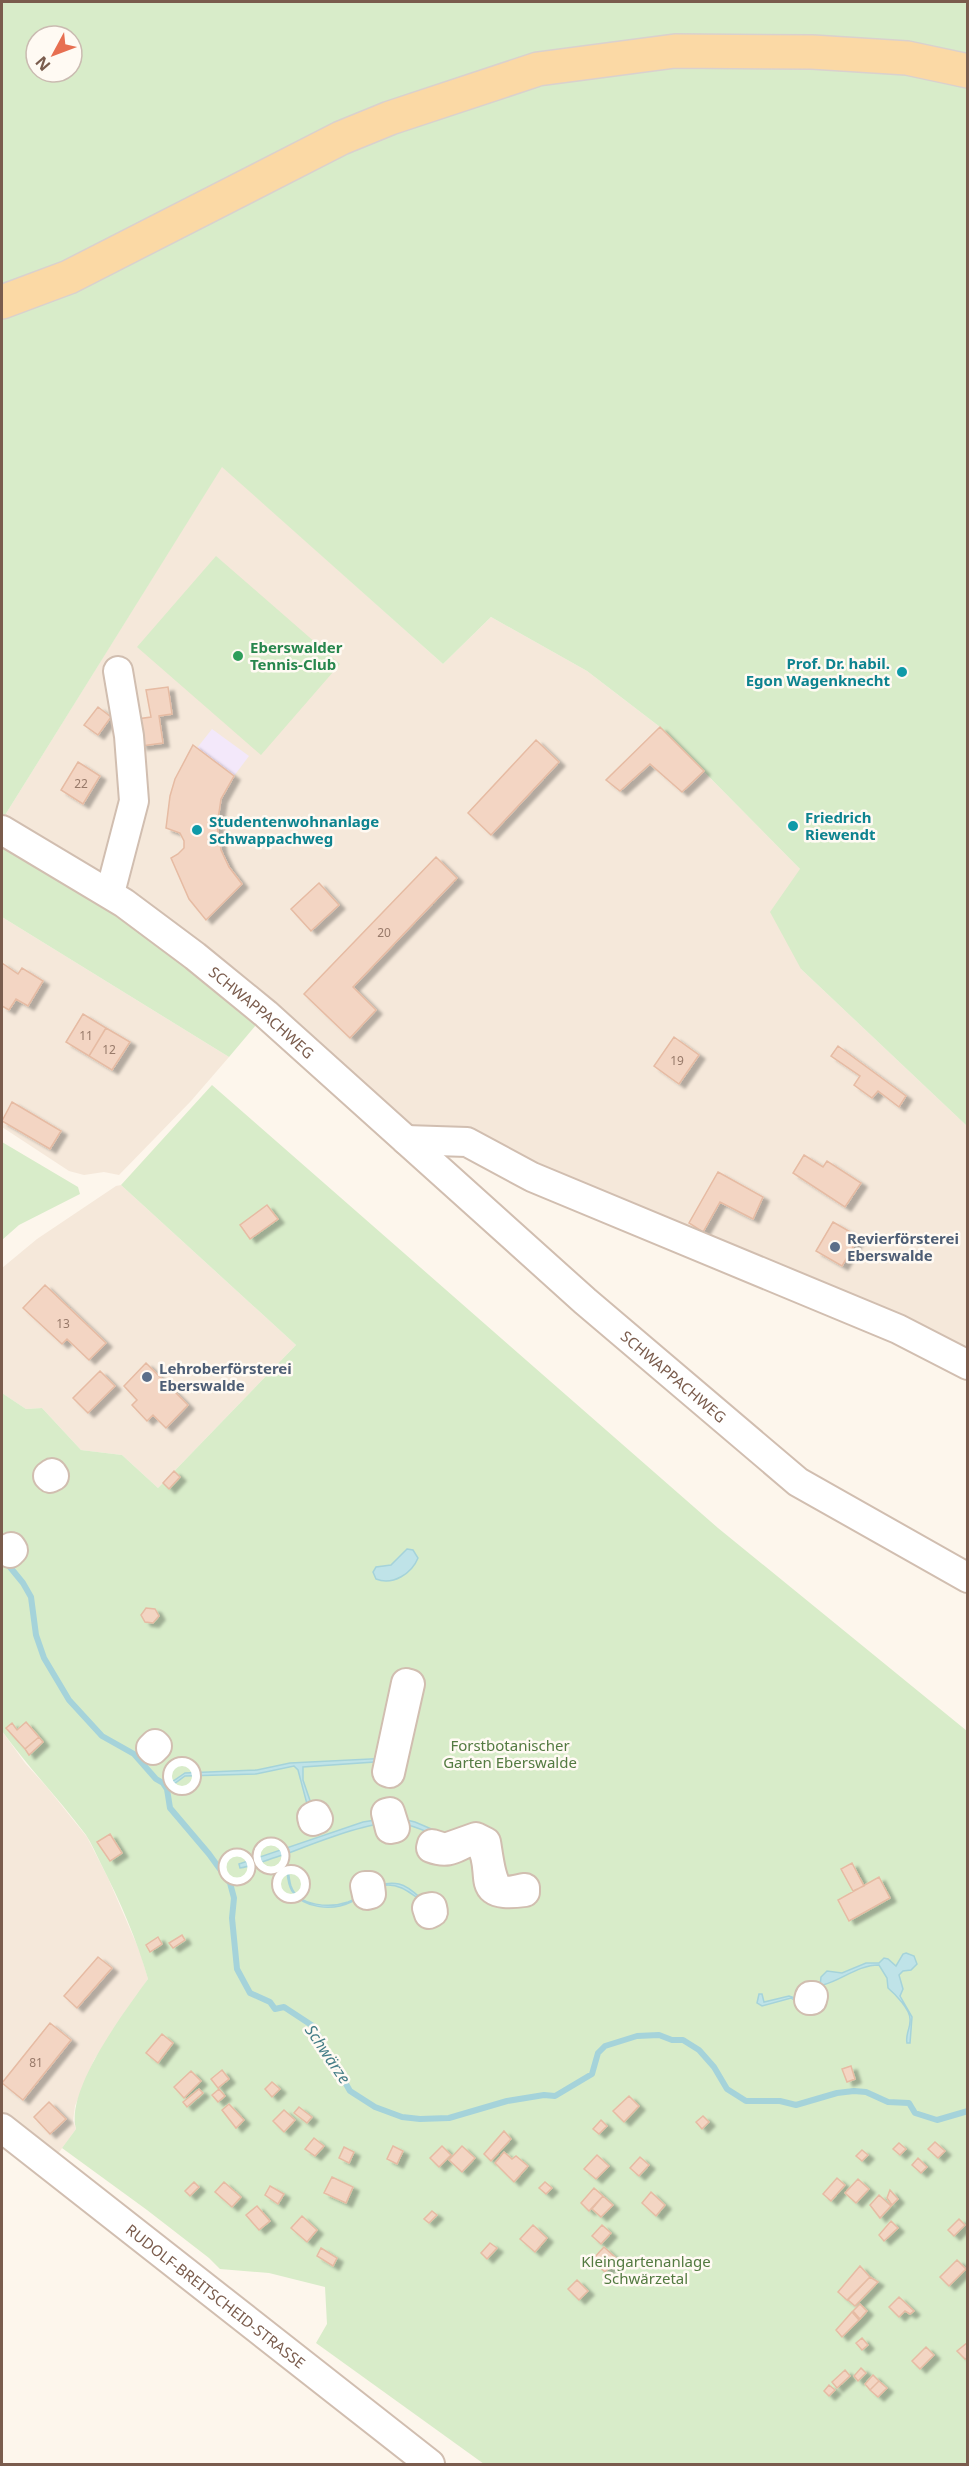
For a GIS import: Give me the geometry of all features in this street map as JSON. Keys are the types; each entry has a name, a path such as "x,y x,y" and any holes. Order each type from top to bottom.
{"main road":[{"path":"2,302 69,277 341,138 390,118 538,69 675,51 812,52 907,58 968,71"}],"street":[{"path":"110,893 134,801 129,736 118,671"},
{"name":"SCHWAPPACHWEG","path":"2,830 110,893 195,956 266,1014 585,1300 798,1482 968,1578"},
{"path":"406,1140 467,1142 532,1177 898,1329 968,1365"},
{"name":"RUDOLF-BREITSCHEID-STRASSE","path":"2,2128 430,2464"}],"shaded area":[{"path":"222,466 443,664 491,617 587,671 660,727 800,869 801,969 967,1126 967,1353 410,1132 2,820"},
{"path":"212,729 249,756 234,776 197,748"},
{"path":"2,917 229,1057 191,1101 119,1175 104,1172 84,1175 69,1171 2,1127"},
{"path":"121,1185 296,1345 158,1488 122,1455 81,1450 42,1408 26,1409 2,1393 2,1268 37,1239 116,1186"},
{"path":"2,1731 25,1763 87,1837 108,1878 140,1952 148,1979 94,2060 75,2106 73,2121 76,2129 49,2166 2,2128"}],"green space":[{"path":"2,2 967,2 967,61 538,57 74,265 2,289"},
{"path":"682,60 967,78 967,1126 801,969 770,912 800,869 660,727 587,671 491,617 443,664 222,467 2,820 2,313 371,134 539,77"},
{"name":"Eberswalder Tennis-Club","path":"216,556 340,664 261,755 137,647"},
{"path":"2,838 60,871 261,1019 229,1057 2,917"},
{"name":"Forstbotanischer Garten Eberswalde","path":"212,1085 718,1528 967,1731 967,2464 484,2464 316,2343 327,2324 325,2287 269,2273 220,2269 147,2210 62,2148 76,2129 75,2113 79,2094 99,2051 148,1979 128,1921 88,1838 2,1731 2,1393 26,1409 42,1408 81,1450 122,1455 158,1488 296,1345 121,1185"},
{"path":"2,1142 78,1187 80,1194 19,1225 2,1240"}],"water":[{"path":"407,1549 413,1550 418,1558 407,1573 389,1581 376,1579 373,1572 376,1567 391,1565"},
{"path":"390,1758 389,1761 303,1767 303,1780 315,1815 307,1804 298,1770 294,1766 256,1774 185,1776 167,1789 166,1786 185,1773 257,1770 290,1763"},
{"path":"394,1817 415,1822 436,1831 432,1834 397,1823 372,1825 286,1854 291,1886 300,1898 324,1905 348,1902 378,1886 391,1883 406,1887 425,1902 394,1885 383,1885 344,1905 319,1907 304,1902 292,1891 283,1855 240,1868 239,1864 363,1822"},
{"path":"906,1953 914,1956 917,1964 911,1970 903,1971 899,1975 903,1989 900,1996 912,2017 910,2043 907,2043 910,2022 908,2011 888,1988 887,1978 879,1965 864,1967 823,1985 820,1993 797,2002 791,1998 762,2006 757,2003 759,1994 762,1994 764,2002 789,1996 795,1998 820,1986 821,1977 827,1971 842,1973 866,1963 879,1963 884,1958 896,1966"}],"building":[{"path":"168,687 172,714 159,716 163,743 141,746 137,719 151,717 146,690"},
{"path":"98,707 111,717 98,735 84,725"},
{"path":"660,727 704,771 682,792 650,764 620,791 606,780"},
{"path":"536,740 559,762 491,835 468,813"},
{"name":"Studentenwohnanlage Schwappachweg","path":"193,745 234,776 221,799 217,826 221,850 229,867 242,884 206,920 189,899 171,858 184,848 184,841 180,833 166,828 170,796 175,779"},
{"path":"78,762 100,776 83,804 61,790"},
{"path":"436,857 457,878 353,987 376,1010 350,1038 304,994"},
{"path":"319,883 339,905 311,931 291,909"},
{"path":"2,963 18,974 22,968 43,981 28,1006 16,999 9,1010 2,1006"},
{"path":"83,1014 106,1028 89,1056 66,1042"},
{"path":"106,1028 130,1042 112,1070 89,1056"},
{"path":"674,1037 699,1055 679,1084 654,1066"},
{"path":"838,1046 906,1096 899,1107 878,1091 872,1098 854,1085 860,1076 831,1056"},
{"path":"12,1102 61,1131 50,1149 2,1121"},
{"path":"804,1155 823,1167 827,1161 861,1183 845,1207 793,1173"},
{"path":"718,1172 763,1197 753,1219 720,1202 703,1232 689,1223"},
{"path":"267,1205 278,1219 250,1239 240,1225"},
{"path":"833,1222 859,1237 842,1266 816,1251"},
{"path":"45,1285 106,1343 89,1360 67,1339 62,1344 23,1308"},
{"path":"146,1363 188,1405 166,1428 153,1415 147,1421 132,1405 137,1400 124,1386"},
{"path":"100,1371 115,1386 88,1413 73,1398"},
{"path":"174,1471 180,1477 169,1489 163,1483"},
{"path":"146,1608 155,1609 159,1616 153,1623 145,1622 141,1615"},
{"path":"26,1722 39,1737 25,1749 6,1728 12,1723 17,1730"},
{"path":"39,1737 43,1742 29,1755 25,1749"},
{"path":"110,1834 122,1853 110,1861 97,1842"},
{"path":"852,1863 864,1886 853,1891 841,1869"},
{"path":"879,1877 890,1898 849,1921 838,1900"},
{"path":"182,1935 185,1940 173,1948 169,1943"},
{"path":"158,1937 162,1944 150,1952 146,1945"},
{"path":"98,1957 112,1968 77,2008 64,1996"},
{"path":"50,2023 71,2040 23,2100 2,2083"},
{"path":"162,2034 173,2043 158,2063 146,2053"},
{"path":"851,2066 855,2079 847,2082 842,2069"},
{"path":"222,2070 229,2079 218,2088 211,2079"},
{"path":"191,2071 201,2081 184,2098 174,2087"},
{"path":"272,2082 280,2089 272,2097 265,2089"},
{"path":"199,2089 203,2093 187,2107 183,2102"},
{"path":"219,2089 225,2096 218,2102 212,2095"},
{"path":"629,2096 639,2106 624,2122 613,2111"},
{"path":"49,2102 66,2119 50,2134 34,2117"},
{"path":"229,2104 244,2120 236,2128 222,2110"},
{"path":"299,2107 312,2117 307,2123 294,2113"},
{"path":"284,2110 295,2120 284,2132 273,2121"},
{"path":"703,2116 709,2122 702,2129 696,2122"},
{"path":"601,2120 607,2126 599,2134 593,2129"},
{"path":"504,2131 511,2139 491,2161 484,2154"},
{"path":"314,2138 324,2146 315,2156 305,2149"},
{"path":"935,2142 945,2151 938,2158 928,2149"},
{"path":"899,2143 906,2149 900,2155 893,2149"},
{"path":"393,2146 403,2151 397,2164 387,2159"},
{"path":"442,2146 451,2155 439,2167 430,2158"},
{"path":"462,2146 475,2158 462,2172 449,2160"},
{"path":"344,2147 354,2152 349,2163 339,2158"},
{"path":"862,2150 868,2155 862,2161 856,2156"},
{"path":"504,2152 512,2159 516,2156 528,2166 514,2182 495,2163"},
{"path":"597,2155 609,2166 596,2179 584,2169"},
{"path":"640,2157 649,2165 639,2176 630,2168"},
{"path":"918,2158 927,2167 921,2173 912,2165"},
{"path":"332,2177 353,2187 346,2203 324,2193"},
{"path":"837,2178 845,2185 831,2201 823,2194"},
{"path":"858,2179 869,2189 856,2203 845,2193"},
{"path":"194,2182 199,2187 190,2196 185,2191"},
{"path":"224,2182 241,2197 232,2207 215,2192"},
{"path":"545,2182 552,2188 546,2194 539,2188"},
{"path":"270,2186 284,2194 278,2204 265,2195"},
{"path":"594,2188 603,2196 589,2211 581,2203"},
{"path":"890,2190 898,2199 892,2205 887,2198"},
{"path":"651,2192 665,2205 656,2216 642,2203"},
{"path":"879,2195 891,2206 880,2218 870,2205"},
{"path":"603,2196 613,2205 601,2217 592,2209"},
{"path":"257,2206 270,2221 259,2230 246,2215"},
{"path":"432,2211 437,2215 429,2223 424,2219"},
{"path":"302,2216 317,2230 307,2242 291,2228"},
{"path":"959,2219 965,2225 954,2236 948,2230"},
{"path":"891,2221 898,2228 884,2241 879,2235"},
{"path":"533,2225 547,2238 535,2252 520,2239"},
{"path":"602,2225 611,2233 601,2244 592,2236"},
{"path":"490,2243 497,2248 487,2259 481,2253"},
{"path":"604,2247 617,2259 605,2272 592,2260"},
{"path":"321,2248 337,2258 333,2266 317,2256"},
{"path":"957,2260 966,2269 949,2286 940,2277"},
{"path":"860,2266 870,2277 847,2300 838,2292"},
{"path":"870,2277 878,2282 855,2306 848,2300"},
{"path":"577,2280 588,2291 579,2300 568,2289"},
{"path":"899,2297 914,2311 910,2314 905,2311 899,2317 889,2307"},
{"path":"860,2304 867,2311 860,2319 853,2311"},
{"path":"852,2312 859,2320 842,2337 836,2330"},
{"path":"862,2338 868,2345 862,2350 856,2343"},
{"path":"968,2342 968,2357 965,2359 957,2351"},
{"path":"926,2347 934,2355 920,2369 912,2361"},
{"path":"861,2368 866,2373 858,2381 854,2376"},
{"path":"845,2370 850,2376 837,2388 832,2382"},
{"path":"873,2375 879,2381 870,2390 865,2384"},
{"path":"879,2381 887,2388 878,2397 870,2390"},
{"path":"829,2385 835,2390 829,2396 824,2391"}],"waterway":[{"name":"Schwärze","path":"5,1561 31,1597 36,1635 44,1658 69,1700 102,1736 134,1754 156,1779 163,1783 167,1789 170,1808 230,1883 234,1898 232,1918 237,1969 250,1993 270,2002 275,2009 284,2007 313,2026 350,2091 375,2107 402,2117 449,2118 507,2101 544,2095 555,2096 592,2074 598,2053 605,2046 637,2036 659,2035 672,2040 683,2040 699,2050 714,2067 727,2089 746,2101 780,2101 796,2105 837,2093 854,2091 866,2092 888,2102 909,2103 915,2113 937,2120 968,2111"}],"place":[{"name":"Eberswalder Tennis-Club","path":"238,656"},
{"name":"Prof. Dr. habil. Egon Wagenknecht","path":"902,672"},
{"name":"Friedrich Riewendt","path":"793,826"},
{"name":"Studentenwohnanlage Schwappachweg","path":"197,830"},
{"name":"Revierförsterei Eberswalde","path":"835,1247"},
{"name":"Lehroberförsterei Eberswalde","path":"147,1377"}],"park label":[{"name":"Kleingartenanlage Schwärzetal","path":"646,2270"}]}
